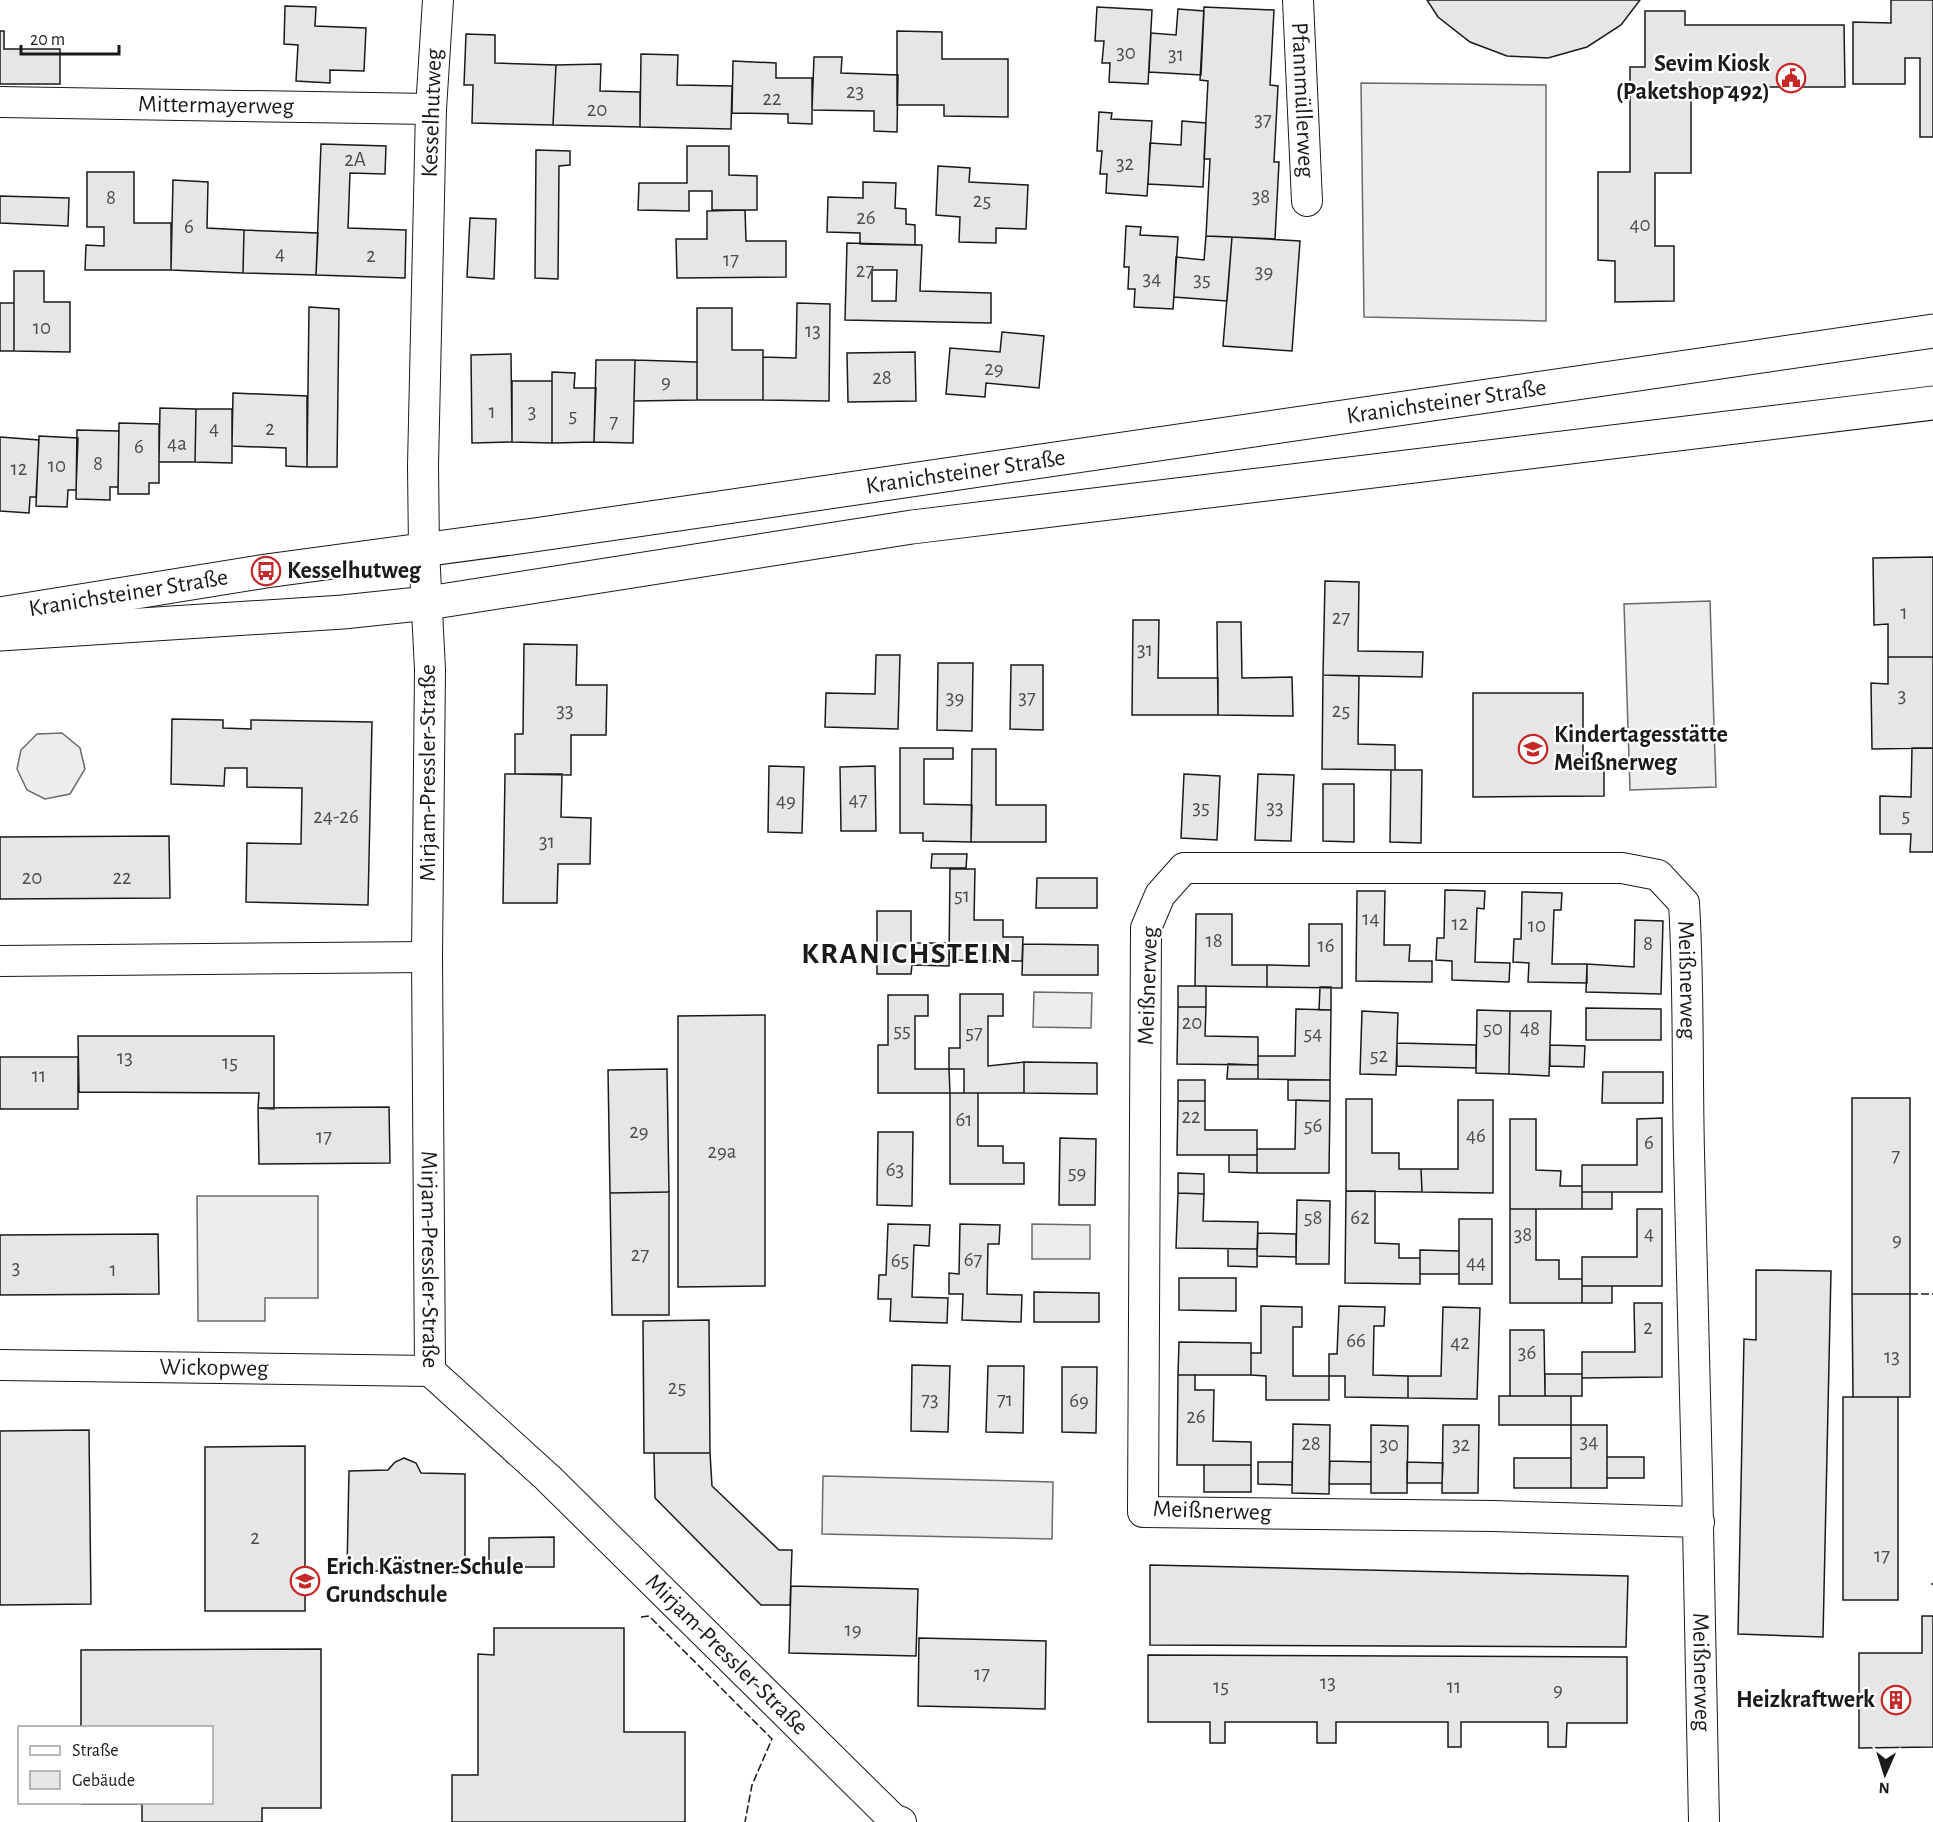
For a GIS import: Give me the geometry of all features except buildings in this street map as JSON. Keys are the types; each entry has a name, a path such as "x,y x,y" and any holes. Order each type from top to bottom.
{"main road":[{"name":"Kranichsteiner Straße","path":"0,614 266,572 1933,331"},
{"name":"Kranichsteiner Straße","path":"0,634 343,612 428,603 912,527 1933,403"}],"street":[{"name":"Kesselhutweg","path":"428,603 424,550 423,466 431,109 438,0"},
{"name":"Pfannmüllerweg","path":"1298,0 1307,201"},
{"name":"Mittermayerweg","path":"0,102 431,109"},
{"name":"Mirjam-Pressler-Straße","path":"428,603 430,682 427,957 430,1371 548,1478 893,1819 901,1822"},
{"name":"Meißnerweg","path":"1699,1522 1493,1516 1143,1512 1146,928 1160,895 1184,868 1622,868 1658,875 1684,903 1688,971 1688,1111 1699,1522 1704,1822"},
{"path":"0,961 427,957"},
{"name":"Wickopweg","path":"0,1365 430,1371"}],"shaded area":[{"path":"1361,83 1546,85 1546,321 1364,317"},
{"path":"1710,601 1716,787 1630,790 1624,604"},
{"path":"62,733 80,748 85,769 70,794 45,799 27,790 17,769 21,750 37,734"},
{"path":"1034,992 1092,993 1091,1028 1033,1027"},
{"path":"197,1196 318,1196 318,1298 265,1298 265,1321 198,1321"},
{"path":"1032,1224 1090,1225 1090,1259 1032,1259"},
{"path":"823,1476 1053,1482 1052,1539 822,1534"}],"fence":[{"path":"1910,1294 1933,1294"},
{"path":"641,1617 649,1616 772,1739 752,1785 745,1822"}],"place":[{"name":"Sevim Kiosk (Paketshop 492)","path":"1791,78"},
{"name":"Kesselhutweg","path":"266,571"},
{"name":"Kindertagesstätte Meißnerweg","path":"1533,749"},
{"name":"Erich Kästner-Schule Grundschule","path":"305,1581"},
{"name":"Heizkraftwerk","path":"1896,1700"}],"district":[{"name":"KRANICHSTEIN","path":"907,954"}]}
